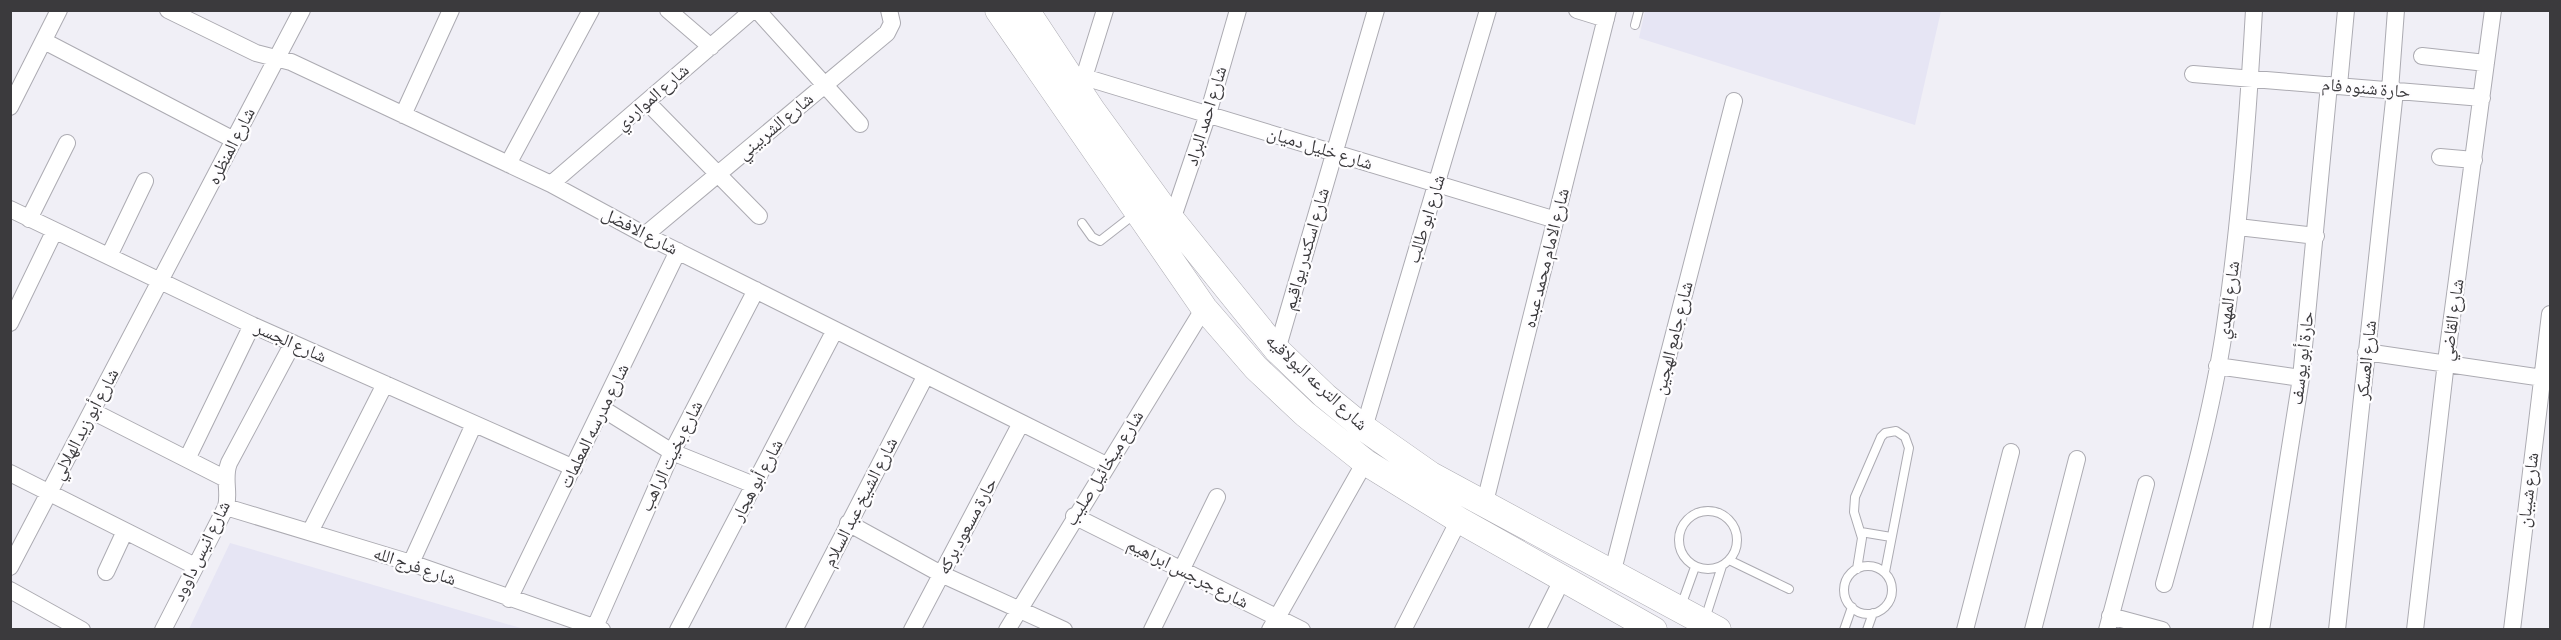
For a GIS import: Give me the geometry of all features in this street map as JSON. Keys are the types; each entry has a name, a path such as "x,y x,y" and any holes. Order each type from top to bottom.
{"main road":[{"name":"شارع الترعه البولاقيه","path":"998,10 1082,100 1137,213 1203,308 1256,368 1297,406 1365,462 1562,580 1654,630"},
{"name":"شارع الترعه البولاقيه","path":"1026,10 1082,100 1172,220 1277,350 1364,428 1431,475 1484,506 1711,626"}],"street":[{"path":"10,107 59,10"},
{"name":"شارع الافضل","path":"168,10 246,49 291,62 551,184 645,235 1106,465"},
{"name":"شارع المنظره","path":"161,282 302,10"},
{"path":"403,115 451,10"},
{"path":"508,164 591,10"},
{"path":"668,10 711,47"},
{"path":"755,10 861,124"},
{"name":"شارع المواردي","path":"551,184 755,10"},
{"name":"شارع الشربيني","path":"645,235 887,33 892,23 889,10"},
{"path":"1082,100 1105,10"},
{"name":"شارع احمد البراد","path":"1172,220 1208,114 1238,10"},
{"name":"شارع اسكندر يواقيم","path":"1277,350 1376,10"},
{"name":"شارع ابو طالب","path":"1364,428 1488,10"},
{"path":"1577,10 1607,15"},
{"name":"شارع المهدي","path":"2164,584 2198,460 2217,366 2238,227 2254,10"},
{"name":"حارة أبو يوسف","path":"2261,630 2301,378 2334,85 2346,10"},
{"name":"شارع العسكر","path":"2337,630 2393,90 2396,10"},
{"name":"شارع القاضي","path":"2415,630 2446,362 2493,10"},
{"name":"شارع الامام محمد عبده","path":"1484,506 1607,15"},
{"path":"44,41 234,140"},
{"path":"2422,56 2486,63"},
{"name":"حارة شنوه فام","path":"2193,74 2482,98"},
{"name":"شارع خليل دميان","path":"1082,100 1208,114 1556,220"},
{"name":"شارع جامع الهجين","path":"1612,574 1734,101"},
{"path":"647,102 759,216"},
{"path":"29,219 66,143"},
{"path":"2439,157 2474,160"},
{"path":"109,256 146,181"},
{"name":"شارع الجسر","path":"10,209 252,325 574,468"},
{"path":"2238,227 2316,236"},
{"path":"10,323 54,232"},
{"name":"شارع مدرسه المعلمات","path":"509,599 603,410 678,251"},
{"name":"شارع أبو زيد الهلالي","path":"10,567 161,282"},
{"name":"شارع بخيت الراهب","path":"599,628 672,452 756,290"},
{"name":"شارع ميخائيل صليب","path":"1007,630 1074,516 1203,308"},
{"name":"شارع شيبان","path":"2512,630 2546,379 2550,315"},
{"path":"186,459 252,325"},
{"name":"شارع أبو هجار","path":"678,630 835,330"},
{"name":"شارع انيس داوود","path":"163,630 226,507 228,498 226,479 229,463 293,343"},
{"path":"2366,352 2446,362 2546,379"},
{"path":"2217,366 2301,378"},
{"name":"شارع الشيخ عبد السلام","path":"794,630 926,375"},
{"path":"310,532 385,384"},
{"path":"603,410 672,452 754,485"},
{"path":"92,411 226,479"},
{"name":"حارة مسعود بركه","path":"912,630 1021,423"},
{"path":"411,563 474,424"},
{"path":"1965,630 2011,452"},
{"path":"2033,630 2077,459"},
{"path":"1273,623 1365,462"},
{"path":"10,473 195,566"},
{"path":"2146,484 2108,623 2151,628"},
{"path":"1152,630 1217,497"},
{"name":"شارع فرج الله","path":"226,507 411,563 509,599 599,628"},
{"name":"شارع جرجس ابراهيم","path":"1074,516 1182,569 1273,623 1302,630"},
{"path":"1403,630 1459,520"},
{"path":"848,523 941,574 1064,630"},
{"path":"106,572 125,531"},
{"path":"1537,630 1562,580"},
{"path":"10,590 82,630"}],"lane":[{"path":"1635,25 1639,10"},
{"path":"1082,223 1092,237 1100,241 1137,213"},
{"path":"1857,569 1861,532 1854,512 1857,489 1881,437 1885,433 1896,431 1905,437 1909,448 1885,572"},
{"path":"1711,626 1726,563 1737,544 1734,526 1721,513 1703,511 1686,520 1679,536 1682,554 1695,567 1713,569 1726,563 1789,589"},
{"path":"1861,532 1891,537"},
{"path":"1872,566 1885,572 1892,585 1890,600 1880,611 1873,613 1858,611 1852,607 1845,594 1847,579 1857,569 1872,566"},
{"path":"1680,610 1695,567"},
{"path":"1844,630 1852,607"},
{"path":"1867,630 1873,613"}],"shaded area":[{"path":"1645,10 1941,11 1915,125 1639,38"},
{"path":"230,543 524,629 189,629"}]}
